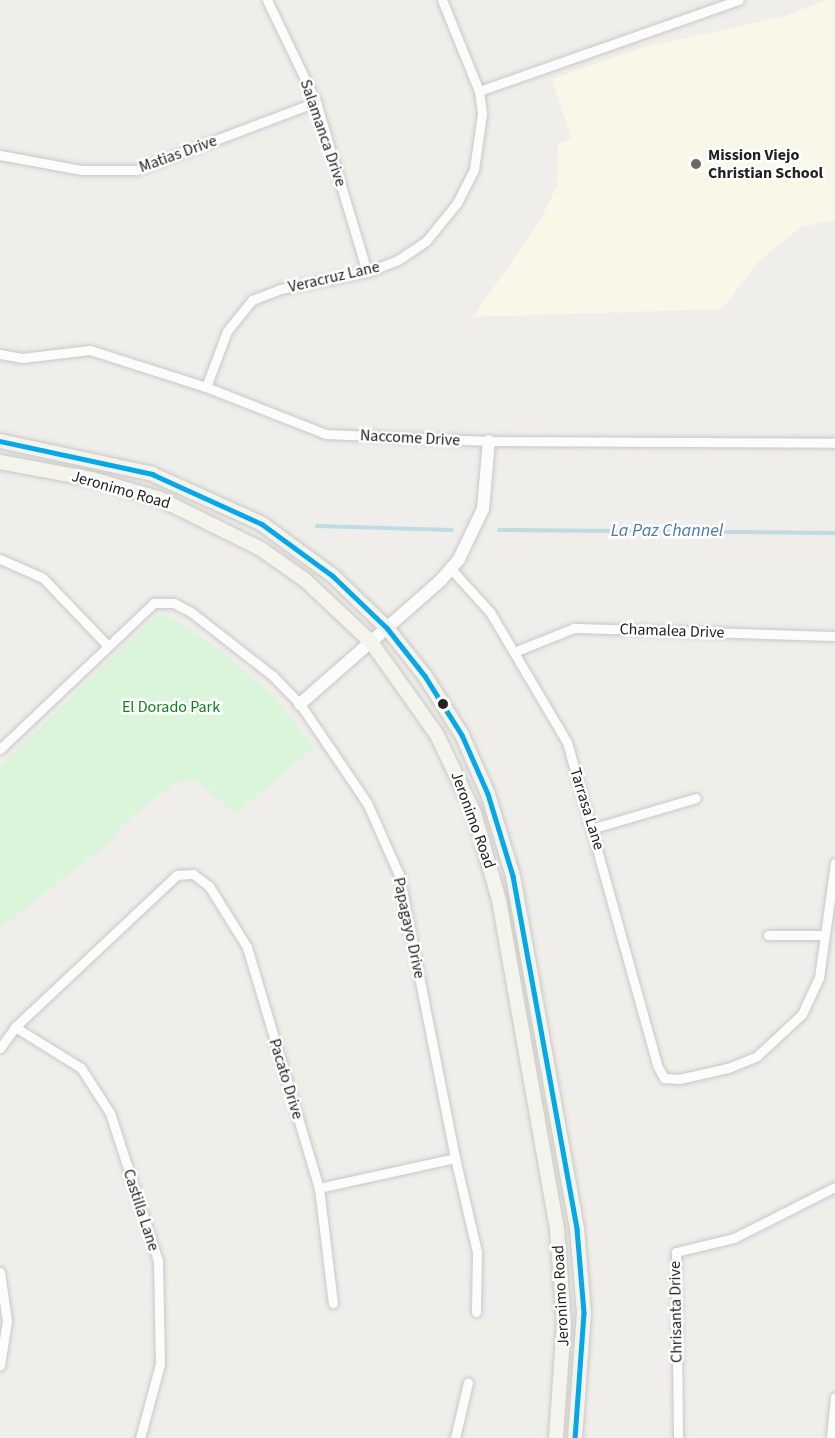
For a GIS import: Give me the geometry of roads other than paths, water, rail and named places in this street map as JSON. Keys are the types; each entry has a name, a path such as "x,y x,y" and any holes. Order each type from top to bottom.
{"main road":[{"name":"Jeronimo Road","path":"0,441 126,466 218,501 262,524 311,558 387,628 424,676 462,735 491,802 513,876 577,1229 584,1313 575,1438"},
{"name":"Jeronimo Road","path":"0,462 121,487 195,513 287,566 371,642 420,706 450,757 486,847 499,900 562,1273 564,1371 556,1438"}],"street":[{"name":"Salamanca Drive","path":"267,0 316,102 367,272"},
{"name":"Veracruz Lane","path":"206,387 227,331 252,300 280,289 367,272 413,252 457,203 478,153 482,114 479,91 442,0"},
{"path":"479,91 739,0"},
{"name":"Matias Drive","path":"0,155 81,170 136,170 316,102"},
{"name":"Naccome Drive","path":"0,354 22,358 90,350 206,387 327,434 489,441 835,443"},
{"path":"300,704 451,569 469,544 483,508 489,441"},
{"path":"0,559 48,583 108,646 0,748"},
{"name":"Tarrasa Lane","path":"451,569 479,597 567,742 594,828 657,1065 664,1078 679,1079 728,1068 757,1056 780,1037 802,1014 819,978 825,935"},
{"name":"Papagayo Drive","path":"108,646 147,607 161,602 181,606 214,629 300,704 367,803 399,875 455,1158 477,1252 476,1312"},
{"name":"Chamalea Drive","path":"514,652 574,628 835,636"},
{"path":"594,828 696,798"},
{"path":"768,935 825,935 835,863"},
{"name":"Pacato Drive","path":"15,1027 177,875 193,874 209,886 247,947 319,1188 333,1303"},
{"path":"0,1048 15,1027"},
{"name":"Castilla Lane","path":"15,1027 81,1068 110,1113 158,1261 160,1364 140,1438"},
{"path":"319,1188 455,1158"},
{"name":"Chrisanta Drive","path":"678,1438 676,1252 734,1238 835,1187"},
{"path":"0,1272 7,1321 0,1365"},
{"path":"455,1438 468,1382"},
{"path":"831,1438 835,1397"}],"waterway":[{"name":"La Paz Channel","path":"317,526 452,530"},
{"name":"La Paz Channel","path":"499,530 835,533"}],"place":[{"name":"Mission Viejo Christian School","path":"696,164"}],"park label":[{"name":"El Dorado Park","path":"171,707"}]}
